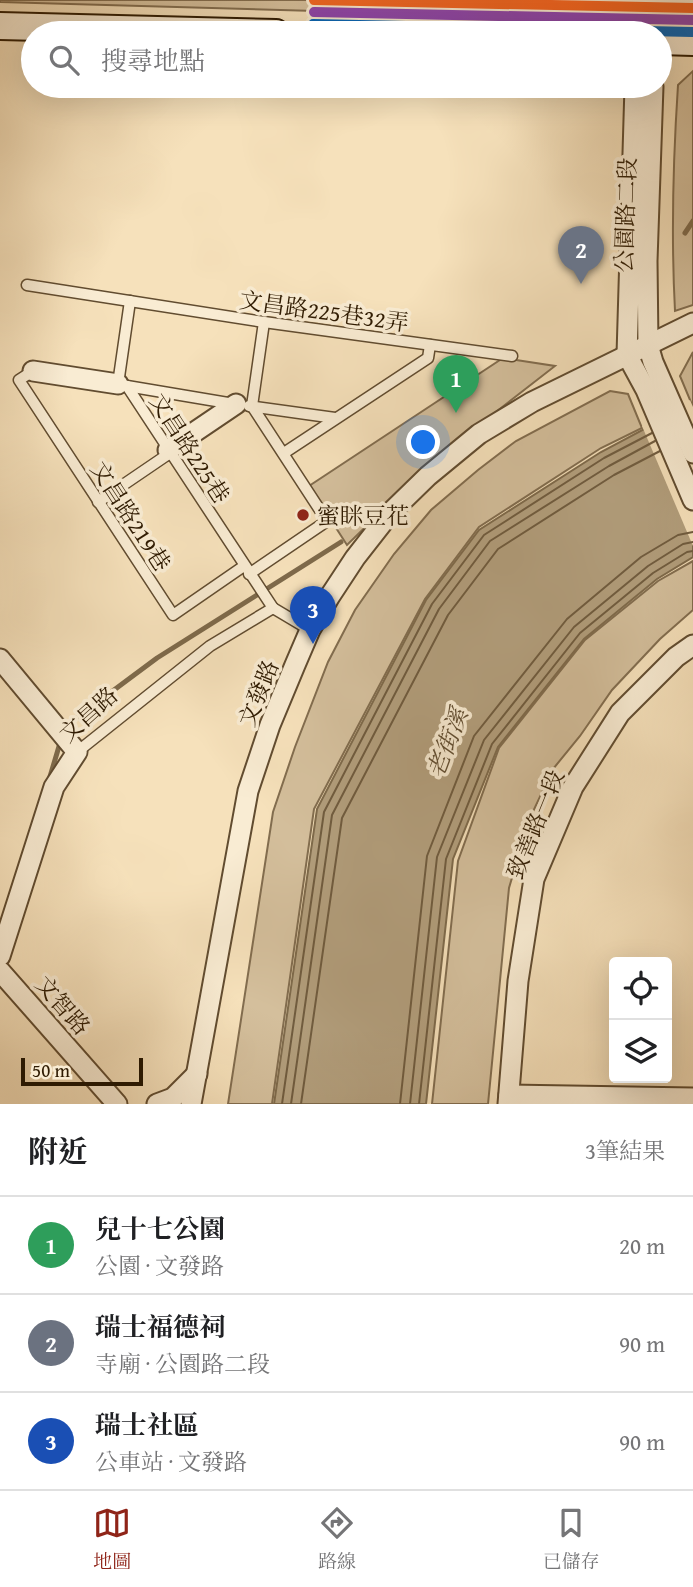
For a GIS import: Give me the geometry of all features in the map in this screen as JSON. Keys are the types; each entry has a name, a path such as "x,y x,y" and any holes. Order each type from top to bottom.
{"street":[{"path":"637,21 638,0"},
{"path":"657,21 658,0"},
{"path":"0,26 21,27"},
{"path":"672,41 693,42"},
{"name":"公園路二段","path":"627,355 635,98"},
{"name":"公園路二段","path":"648,345 647,261 653,98"},
{"name":"文發路","path":"191,1104 248,791 270,725 310,630 355,558 391,512 428,476 496,423 693,323"},
{"path":"648,345 655,386 693,500"},
{"path":"627,355 655,386 693,453"},
{"path":"33,371 123,385"},
{"path":"169,452 244,405"},
{"name":"致善路一段","path":"508,1100 518,981 534,879 573,787 620,713 676,657 693,645"},
{"path":"0,659 77,752"},
{"name":"文昌路","path":"0,956 54,787 77,752"},
{"name":"文智路","path":"0,971 118,1104"},
{"path":"157,1104 173,1098 198,1073"},
{"path":"508,1100 693,1098"}],"lane":[{"name":"文昌路225巷32弄","path":"27,285 264,322 512,356"},
{"name":"文昌路225巷","path":"130,301 123,385 273,608"},
{"path":"244,405 264,322"},
{"path":"284,453 428,358 430,345"},
{"name":"文昌路219巷","path":"33,371 19,380 173,615 247,570"},
{"path":"123,385 335,418"},
{"path":"244,405 284,453 327,521 247,570"},
{"path":"98,502 169,452"},
{"path":"273,608 310,630"},
{"name":"文昌路","path":"77,752 210,646 273,608"}],"shaded area":[{"path":"0,0 603,0 601,19"},
{"path":"693,71 693,305 675,311 673,198 678,85"},
{"path":"693,352 693,407 680,376"},
{"path":"503,358 555,366 433,461 347,545 309,486"},
{"path":"610,391 628,394 642,428 601,448 479,527 425,599 314,809 272,1104 228,1104 273,812 328,662 355,610 394,554 431,510 516,441"},
{"path":"693,561 693,610 660,639 612,690 553,769 529,820 509,888 488,1104 432,1104 458,861 499,748 585,640 658,581"}],"water":[{"name":"老街溪","path":"693,403 693,557 657,579 584,639 498,747 453,859 426,1104 274,1104 317,809 426,600 479,530 601,452"}],"pier":[{"path":"690,400 693,407 693,546 642,426"}],"waterway":[{"path":"685,233 693,221"},
{"path":"75,719 157,658 341,542"},
{"path":"49,780 60,743"}],"transit line":[{"path":"314,0 693,8"},
{"path":"314,12 693,20"},
{"path":"672,32 692,32"}],"place":[{"name":"瑞士福德祠","path":"581,284"},
{"name":"兒十七公園","path":"456,413"},
{"name":"蜜眯豆花","path":"303,515"},
{"name":"瑞士社區","path":"313,644"}]}
